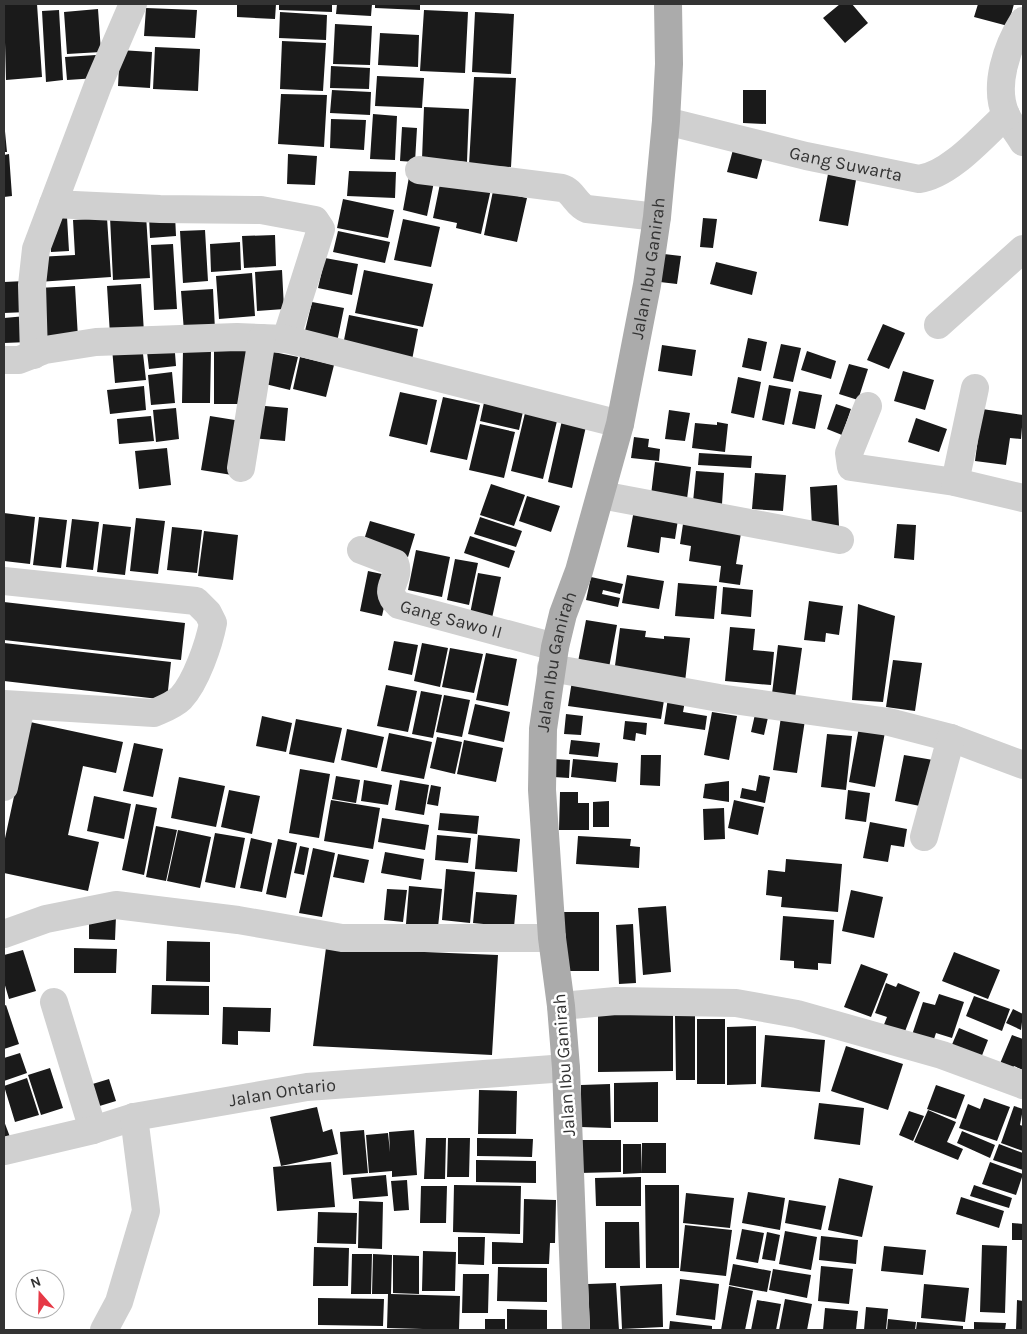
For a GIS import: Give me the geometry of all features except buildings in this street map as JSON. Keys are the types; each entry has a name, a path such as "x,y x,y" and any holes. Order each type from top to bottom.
{"main road":[{"name":"Jalan Ibu Ganirah","path":"576,1330 566,1068 561,1006 552,938 542,790 543,729 553,657 562,614 579,571 620,424 657,217 669,64 668,4"}],"street":[{"path":"34,355 33,266 52,204 98,85 133,4"},
{"path":"1023,21 1014,35 1002,78 1001,93 1006,115 1023,142"},
{"name":"Gang Suwarta","path":"666,121 806,156 919,180 930,178 944,169 1006,115"},
{"path":"419,170 562,188 566,189 579,205 587,209 657,217"},
{"path":"52,204 160,210 261,210 315,220 321,230 274,339 241,468"},
{"path":"938,326 1023,249"},
{"path":"4,360 18,360 45,350 123,340 237,337 274,339 620,424"},
{"path":"955,482 975,388"},
{"path":"868,406 849,453 851,467 955,482 1023,498"},
{"path":"601,496 840,540"},
{"name":"Gang Sawo II","path":"361,550 395,563 397,569 390,592 392,599 399,605 553,657"},
{"path":"4,581 196,601 208,613 213,623 203,656 188,688 181,698 166,708 154,712 12,705 4,787"},
{"path":"553,657 720,698 889,722 951,738 1023,765"},
{"path":"924,837 951,738"},
{"path":"4,934 46,919 116,904 238,920 342,938 552,938"},
{"path":"561,1006 616,1001 736,1003 797,1014 942,1055 1023,1085"},
{"path":"54,1002 93,1130"},
{"name":"Jalan Ontario","path":"4,1150 93,1130 134,1117 307,1087 566,1068"},
{"path":"104,1330 120,1302 146,1211 134,1117"}]}
